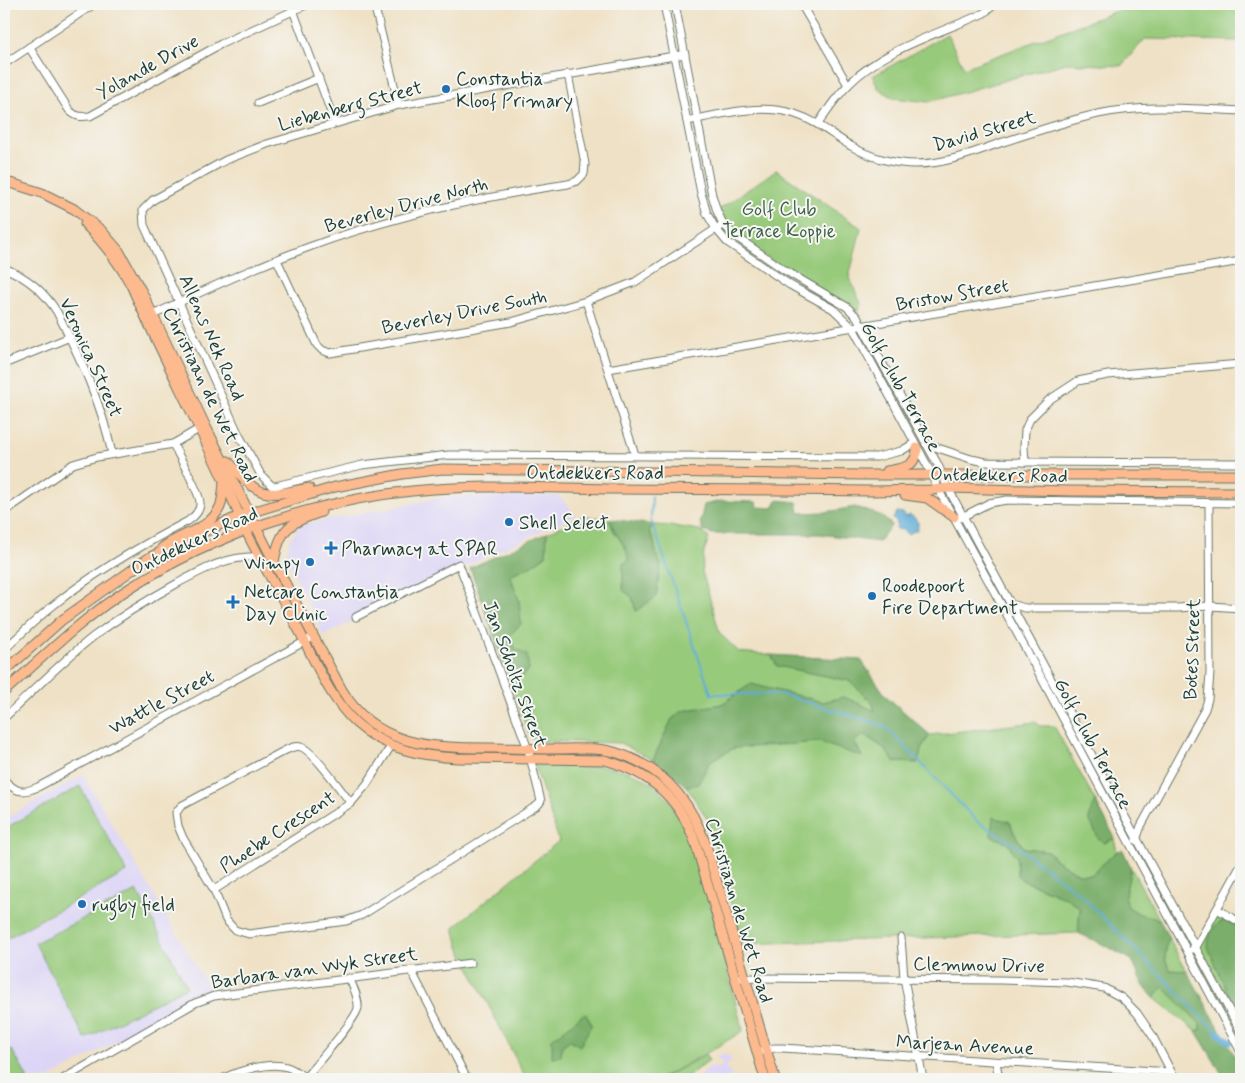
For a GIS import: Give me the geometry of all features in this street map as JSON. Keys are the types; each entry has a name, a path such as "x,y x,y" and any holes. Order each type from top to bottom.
{"main road":[{"name":"Christiaan de Wet Road","path":"4,182 59,200 74,209 101,230 133,273 150,317 202,427 246,530 309,639 349,701 373,724 406,741 423,745 529,753"},
{"name":"Christiaan de Wet Road","path":"4,187 46,200 62,208 85,224 106,246 119,264 150,317"},
{"name":"Christiaan de Wet Road","path":"202,427 217,447 250,511 309,639 328,687 346,713 368,733 391,746 414,754 434,757 587,749 612,751 640,762 672,786 684,800 701,830 739,978 762,1052 775,1079"},
{"path":"864,475 908,466 914,462 919,445"},
{"path":"217,447 247,482 268,494 285,493 374,475 402,474"},
{"name":"Ontdekkers Road","path":"4,672 62,620 150,557 250,511 335,487 402,474 443,469 462,469 864,475 1241,475"},
{"path":"150,557 171,541 202,526 213,517 221,505 224,481"},
{"name":"Ontdekkers Road","path":"4,692 78,626 133,586 183,558 256,526 347,501 412,491 482,488 872,491 948,488 1241,492"},
{"path":"872,491 927,498 955,519"},
{"path":"274,562 285,530 291,525 347,501"},
{"name":"Christiaan de Wet Road","path":"762,1052 765,1079"}],"street":[{"path":"4,64 94,4"},
{"name":"Yolande Drive","path":"29,47 69,110 81,117 90,116 221,44 308,4"},
{"path":"374,4 399,105"},
{"name":"Golf Club Terrace","path":"664,4 707,214 727,242 790,285 833,308 853,328 919,445 942,475 1012,604"},
{"name":"Golf Club Terrace","path":"675,4 712,195 723,224 735,236 763,256 847,307 857,317 919,445 938,489 1007,614 1241,1052"},
{"path":"801,4 848,85"},
{"path":"818,124 828,108 860,74 890,54 976,16 995,4"},
{"path":"293,10 335,124"},
{"name":"Liebenberg Street","path":"144,225 143,210 154,200 226,160 268,144 399,105 684,54"},
{"name":"Beverley Drive North","path":"150,317 310,246 402,218 462,203 568,184 577,180 584,174 585,168 568,74"},
{"path":"258,103 319,78"},
{"name":"David Street","path":"687,121 746,110 774,109 795,114 818,124 865,154 915,164 954,158 1036,131 1099,114 1152,107 1241,111"},
{"name":"Beverley Drive South","path":"277,260 317,345 322,350 330,353 511,322 586,300 635,282 723,224"},
{"name":"Allens Nek Road","path":"144,225 254,463"},
{"name":"Bristow Street","path":"608,368 1241,261"},
{"name":"Veronica Street","path":"4,268 27,279 43,293 57,312 100,406 112,454"},
{"path":"586,300 634,455"},
{"path":"4,364 70,337"},
{"path":"1025,462 1024,446 1026,430 1030,419 1049,400 1078,381 1108,375 1241,364"},
{"path":"4,512 73,464 112,454 172,444 202,427"},
{"name":"Ontdekkers Road","path":"4,650 55,604 88,579 124,556 188,521 195,515 199,508 199,496 172,444"},
{"name":"Ontdekkers Road","path":"254,463 265,481 272,486 362,465 449,455 877,457 919,445 978,461 1241,463"},
{"name":"Ontdekkers Road","path":"955,519 989,504 1007,500 1241,503"},
{"name":"Botes Street","path":"1137,839 1141,826 1200,720 1206,704 1210,682 1209,503"},
{"name":"Ontdekkers Road","path":"4,718 83,645 150,598 221,562 249,556 260,557"},
{"name":"Jan Scholtz Street","path":"356,617 459,564 529,753 540,796"},
{"path":"1002,606 1012,604 1019,609"},
{"path":"1007,614 1019,609 1210,606 1241,608"},
{"name":"Golf Club Terrace","path":"1019,609 1137,839 1241,1032"},
{"name":"Wattle Street","path":"4,780 13,788 24,792 38,787 309,639"},
{"path":"214,890 183,838 178,826 176,813 181,806 296,746 302,747 313,755 350,803"},
{"name":"Phoebe Crescent","path":"391,746 367,784 350,803 214,890 226,920 235,930 242,934 254,934 355,918 369,912 538,805 541,801 540,796"},
{"path":"1129,843 1137,839"},
{"path":"1187,952 1196,947 1241,865"},
{"path":"1217,909 1241,923"},
{"path":"901,938 904,978 923,1079"},
{"name":"Barbara van Wyk Street","path":"63,1079 208,998 234,992 471,962"},
{"path":"411,970 467,1079"},
{"path":"222,1079 246,1070 278,1066 291,1068 305,1079 357,1011 358,1002 349,978"},
{"name":"Clemmow Drive","path":"739,978 904,978 1067,982 1104,988 1122,998 1137,1013 1148,1028 1175,1079"},
{"name":"Marjean Avenue","path":"762,1052 782,1048 918,1058 1171,1072"},
{"path":"996,1062 999,1079"}],"shaded area":[{"path":"450,496 559,496 576,515 323,636 286,556 290,539 300,525"},
{"name":"rugby field","path":"83,775 210,990 48,1079 4,1079 4,819"},
{"path":"726,1053 732,1061 725,1067 732,1075 726,1079 695,1079 710,1067 718,1068 723,1064 717,1057"}],"green space":[{"path":"1122,4 1241,4 1241,41 1145,39 1121,66 1066,63 929,102 893,98 878,88 873,76 947,34 964,68 1119,10"},
{"name":"Golf Club Terrace Koppie","path":"776,170 861,228 849,278 861,303 857,317 735,236 717,211"},
{"path":"777,500 797,502 799,513 826,512 855,507 880,515 892,525 878,542 820,534 713,534 703,531 700,522 704,505 721,501 756,502 757,507 773,508"},
{"path":"583,516 610,519 613,530 628,551 632,597 636,611 657,558 654,540 649,531 654,525 700,530 709,538 704,552 702,571 720,634 739,652 771,655 777,666 850,681 873,704 875,712 844,697 823,702 751,684 722,704 682,711 672,719 653,760 620,743 536,741 529,735 512,687 529,669 515,648 510,635 521,624 519,600 510,575 530,566 546,555 547,533"},
{"path":"610,519 654,525 649,531 661,564 656,597 636,611 632,597 623,590 623,564 628,561 626,549 614,531"},
{"path":"547,533 546,555 530,566 510,575 519,600 521,624 510,635 515,648 527,655 529,669 512,687 470,568"},
{"path":"771,655 861,660 886,696 930,735 922,747 918,763 894,762 885,749 865,735 854,741 862,757 819,742 734,748 710,761 698,784 686,786 653,760 672,719 683,711 722,704 751,684 823,702 844,697 875,711 873,704 850,681 777,666"},
{"path":"1036,722 1040,726 1054,726 1095,800 1089,819 1104,843 1114,839 1117,851 1091,875 1079,874 1056,860 1048,851 1024,848 1014,833 1010,822 991,836 1007,842 1017,858 1017,875 1022,880 1067,898 1080,908 1078,933 742,944 708,820 686,786 698,784 710,761 734,748 819,742 862,756 854,741 865,735 885,749 894,762 918,763 922,747 930,735"},
{"path":"571,764 615,768 636,774 655,786 679,815 696,851 702,870 743,1031 659,1079 526,1079 459,947 454,927 559,841 535,766"},
{"path":"80,786 127,872 4,940 4,829"},
{"path":"1095,800 1115,838 1104,843 1098,838 1089,819"},
{"path":"993,817 1010,822 1014,833 1024,848 1048,851 1056,860 1079,874 1091,875 1117,851 1123,850 1131,868 1125,895 1128,907 1140,914 1160,920 1169,939 1167,941 1165,959 1170,970 1187,971 1241,1067 1241,1079 1225,1079 1196,1031 1201,1030 1200,1024 1163,987 1154,998 1142,984 1132,960 1078,933 1080,908 1067,898 1022,880 1017,875 1017,858 1007,842 991,836"},
{"path":"1131,868 1160,920 1139,914 1128,907 1125,895"},
{"path":"137,891 187,987 85,1039 35,943"},
{"path":"1218,912 1241,925 1241,1024 1199,946"},
{"path":"1225,920 1241,928 1241,1020 1239,1020 1208,947 1212,930"},
{"path":"1169,939 1187,971 1170,971 1165,959 1167,941"},
{"path":"1162,986 1200,1024 1201,1030 1196,1031 1154,998"},
{"path":"585,1013 592,1024 580,1046 570,1040 562,1046 561,1056 552,1057 552,1039"},
{"path":"12,1050 28,1079 4,1079 4,1054"},
{"path":"706,1055 709,1060 684,1079 661,1079"}],"water":[{"path":"897,512 903,513 906,517 910,515 914,518 918,523 917,530 908,534 902,528 899,530 896,528 897,523 893,519"}],"waterway":[{"path":"652,496 651,520 711,694 781,694 885,726 978,822 1014,844 1080,894 1218,1033"},
{"path":"1218,1033 1230,1042"}],"place":[{"name":"Constantia Kloof Primary","path":"446,89"},
{"name":"Shell Select","path":"509,522"},
{"name":"Pharmacy at SPAR","path":"331,548"},
{"name":"Wimpy","path":"310,562"},
{"name":"Roodepoort Fire Department","path":"872,596"},
{"name":"Netcare Constantia Day Clinic","path":"233,602"},
{"name":"rugby field","path":"82,904"}]}
